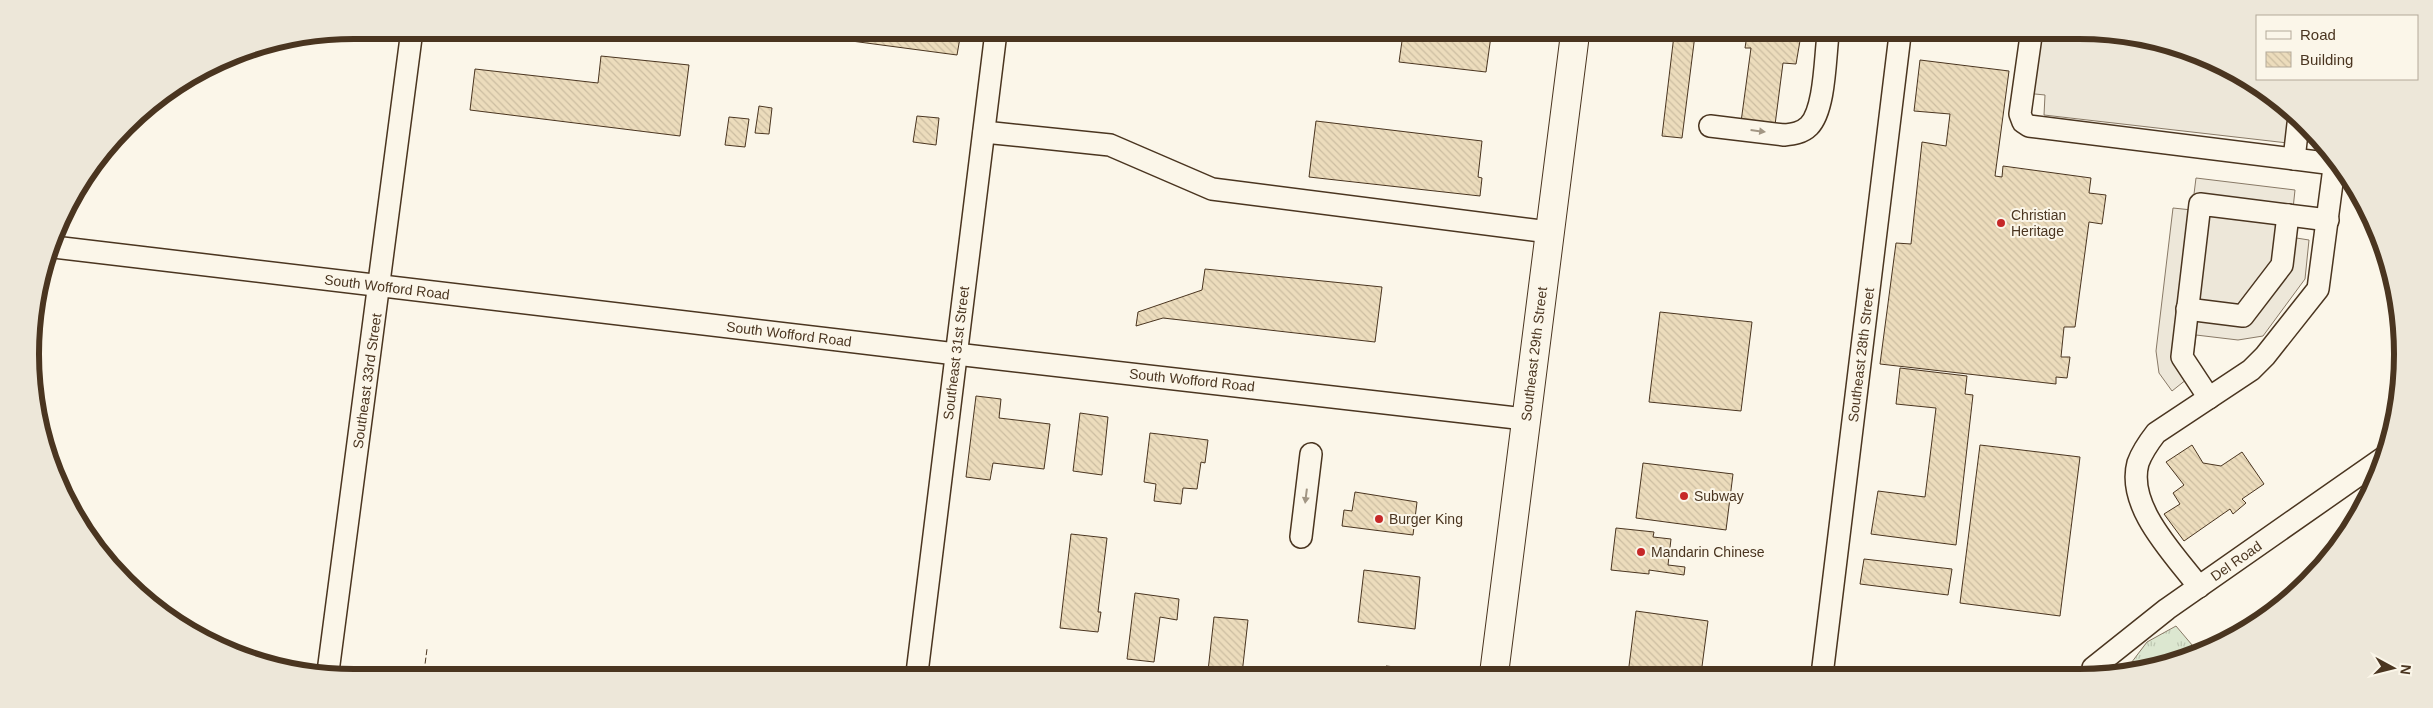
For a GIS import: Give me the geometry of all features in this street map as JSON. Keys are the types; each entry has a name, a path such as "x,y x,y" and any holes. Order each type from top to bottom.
{"main road":[{"name":"Southeast 29th Street","path":"1495,669 1574,39"}],"street":[{"name":"Southeast 33rd Street","path":"328,669 411,39"},
{"name":"Southeast 31st Street","path":"917,669 995,39"},
{"path":"1710,126 1784,134 1793,134 1807,128 1818,111 1827,39"},
{"name":"Southeast 28th Street","path":"1823,669 1900,39"},
{"path":"2031,39 2020,114 2023,122 2029,126 2294,159 2329,162"},
{"path":"2294,159 2298,127"},
{"path":"984,132 1110,145 1212,190 1549,232"},
{"path":"2199,587 2146,516 2136,480 2138,463 2145,448 2156,433 2258,363 2318,289 2333,168"},
{"path":"2209,398 2182,357 2200,204 2328,220"},
{"path":"2187,309 2243,316 2282,265 2288,215"},
{"name":"South Wofford Road","path":"57,247 956,354 1525,419"},
{"path":"1301,537 1312,454"},
{"name":"Del Road","path":"2096,669 2199,587 2374,464"}],"green space":[{"path":"2176,626 2194,647 2161,659 2129,665 2147,642"}],"shaded area":[{"path":"2023,39 2100,39 2120,41 2161,49 2180,55 2237,81 2271,104 2302,131 2306,135 2305,145 2044,115 2045,95 2015,92"},
{"path":"2196,178 2295,190 2290,237 2309,240 2305,279 2263,336 2238,340 2196,335 2193,357 2202,367 2172,391 2159,373 2156,351 2173,208 2192,210"}],"building":[{"path":"836,39 960,39 957,55"},
{"path":"1402,39 1491,39 1486,72 1399,62"},
{"path":"1674,39 1694,39 1682,138 1662,136"},
{"path":"1746,39 1800,39 1796,64 1783,63 1775,125 1741,122 1751,48 1745,48"},
{"path":"601,56 689,65 680,136 470,110 475,69 598,83"},
{"name":"Christian Heritage","path":"1920,60 2009,71 1995,176 2002,177 2003,166 2091,178 2089,193 2106,195 2102,224 2089,222 2075,327 2064,327 2061,357 2070,357 2067,378 2056,377 2056,384 1880,364 1896,243 1911,244 1922,142 1946,146 1950,114 1914,111"},
{"path":"759,106 772,108 769,134 755,133"},
{"path":"917,116 939,118 936,145 913,142"},
{"path":"729,117 749,119 745,147 725,145"},
{"path":"1316,121 1482,141 1478,177 1482,178 1480,196 1309,177"},
{"path":"1205,269 1382,287 1375,342 1163,318 1136,326 1138,312 1202,290"},
{"path":"1660,312 1752,322 1741,411 1649,402"},
{"path":"1900,368 1967,376 1965,394 1973,395 1956,545 1871,534 1878,491 1925,497 1936,408 1896,404"},
{"path":"976,396 1001,399 999,418 1050,424 1044,469 993,463 990,480 966,477"},
{"path":"1080,413 1108,417 1102,475 1073,471"},
{"path":"1150,433 1208,440 1205,463 1201,462 1197,489 1183,488 1181,504 1154,501 1156,484 1144,482"},
{"path":"1980,445 2080,457 2060,616 1960,603"},
{"path":"2192,445 2203,463 2221,466 2242,452 2264,484 2242,499 2246,503 2233,514 2230,509 2184,541 2164,514 2180,504 2173,493 2184,485 2166,462"},
{"name":"Subway","path":"1643,463 1733,474 1726,530 1636,518"},
{"name":"Burger King","path":"1355,492 1417,502 1413,535 1342,526 1344,510 1352,511"},
{"name":"Mandarin Chinese","path":"1616,528 1654,532 1653,537 1671,539 1668,565 1685,567 1684,575 1649,570 1649,574 1611,570"},
{"path":"1071,534 1107,538 1098,612 1101,612 1098,632 1060,628"},
{"path":"1864,559 1952,569 1948,595 1860,584"},
{"path":"1364,570 1420,577 1415,629 1358,622"},
{"path":"1135,593 1179,599 1177,620 1160,617 1154,662 1127,659"},
{"path":"1636,611 1708,621 1702,669 1629,669"},
{"path":"1214,617 1248,620 1243,669 1208,669"},
{"path":"1386,666 1414,669 1386,669"}],"fence":[{"path":"424,669 427,649"}],"place":[{"name":"Christian Heritage","path":"2001,223"},
{"name":"Subway","path":"1684,496"},
{"name":"Burger King","path":"1379,519"},
{"name":"Mandarin Chinese","path":"1641,552"}]}
